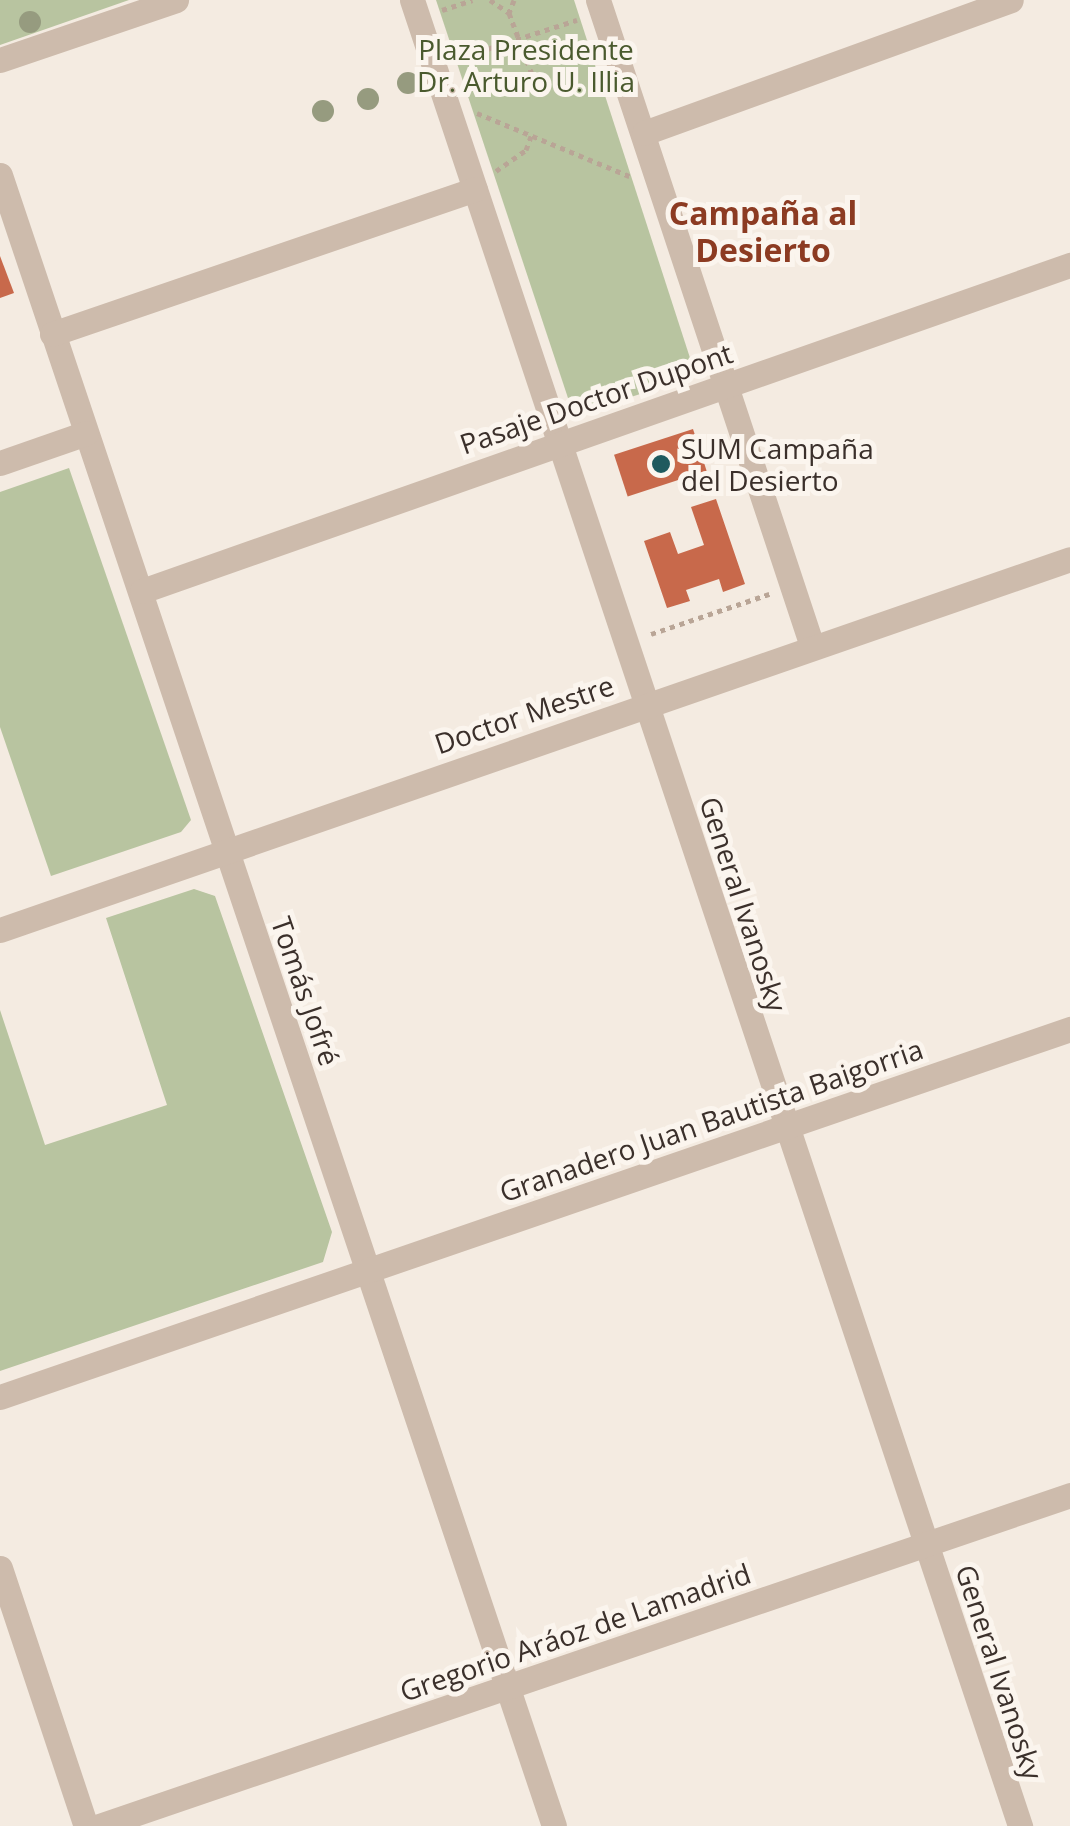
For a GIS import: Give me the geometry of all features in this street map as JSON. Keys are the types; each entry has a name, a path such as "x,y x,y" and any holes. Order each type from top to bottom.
{"street":[{"path":"0,60 176,0"},
{"name":"General Ivanosky","path":"412,0 484,180 559,442 1020,1826"},
{"path":"598,0 812,646"},
{"path":"644,133 1011,0"},
{"name":"Tomás Jofré","path":"0,175 142,591 225,850 370,1268 554,1826"},
{"path":"52,334 484,180"},
{"name":"Pasaje Doctor Dupont","path":"142,591 1070,265"},
{"path":"0,463 86,432"},
{"name":"Doctor Mestre","path":"0,930 1070,559"},
{"name":"Granadero Juan Bautista Baigorria","path":"0,1397 1070,1029"},
{"name":"Gregorio Aráoz de Lamadrid","path":"99,1826 1070,1495"},
{"path":"0,1568 86,1826"}],"path":[{"path":"439,10 472,0"},
{"path":"490,0 509,13 534,77"},
{"path":"509,13 514,0"},
{"path":"456,60 580,19"},
{"path":"472,111 632,178"},
{"path":"484,180 511,164 531,136"},
{"path":"649,635 769,594"}],"green space":[{"path":"0,0 129,0 0,45"},
{"name":"Plaza Presidente Dr. Arturo U. Illia","path":"436,0 574,0 691,361 675,383 593,409 568,398"},
{"path":"69,468 191,820 181,832 51,876 0,727 0,492"},
{"path":"194,889 215,896 332,1232 323,1262 0,1371 0,1010 45,1145 167,1105 106,918"}],"building":[{"path":"0,256 14,293 0,298"},
{"name":"SUM Campaña del Desierto","path":"693,429 707,471 628,496 614,455"},
{"path":"716,499 745,584 723,592 719,579 686,590 690,601 667,608 644,541 670,532 678,554 704,545 691,507"}],"place":[{"name":"SUM Campaña del Desierto","path":"661,464"}],"district":[{"name":"Campaña al Desierto","path":"763,232"}]}
